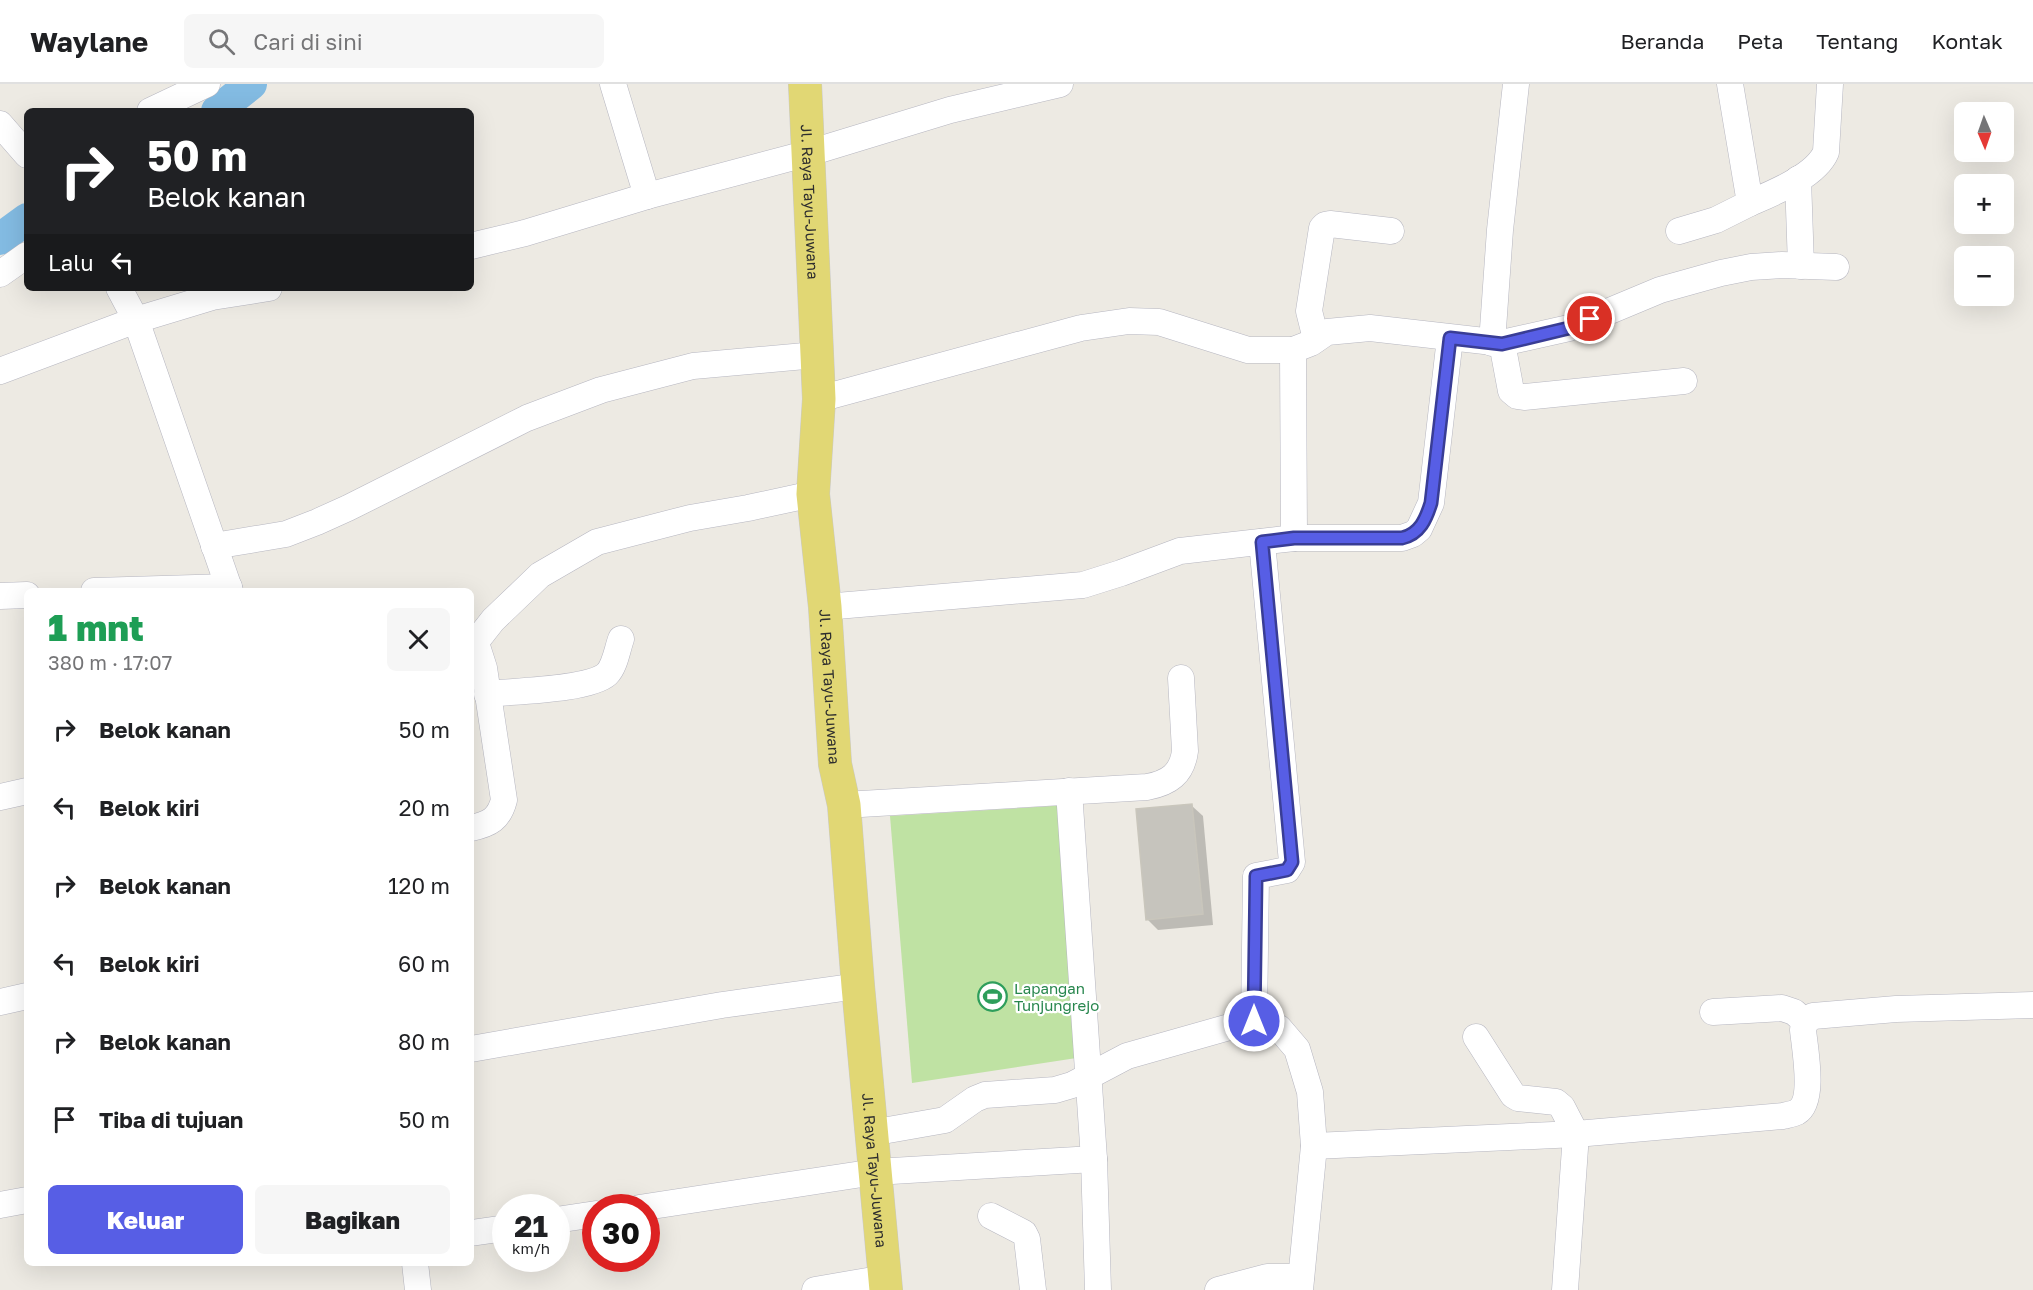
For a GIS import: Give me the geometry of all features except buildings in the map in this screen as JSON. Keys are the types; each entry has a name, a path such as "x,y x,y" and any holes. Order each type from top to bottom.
{"main road":[{"name":"Jl. Raya Tayu-Juwana","path":"805,84 819,399 813,494 825,607 836,764 844,805 885,1284"}],"street":[{"path":"156,108 207,84"},
{"path":"613,84 647,196"},
{"path":"474,245 808,153 951,110 1060,84"},
{"path":"1516,84 1500,230 1497,343 1511,391 1516,396 1524,397 1684,381"},
{"path":"1730,84 1750,203"},
{"path":"1679,231 1716,220 1776,192 1815,167 1826,152 1830,84"},
{"path":"0,124 24,150"},
{"path":"1798,178 1801,266"},
{"path":"1316,339 1309,310 1322,228 1330,224 1391,231"},
{"path":"0,274 24,257"},
{"path":"819,399 1081,328 1130,321 1159,322 1248,350 1293,350 1302,348 1327,332 1370,328 1497,343 1569,328 1660,290 1695,279 1751,267 1836,267"},
{"path":"121,291 136,320 230,588"},
{"path":"0,371 136,320 212,297 250,291"},
{"path":"825,607 1083,585 1180,551 1294,538 1402,538 1413,534 1419,529 1429,511 1450,338"},
{"path":"1293,350 1294,538"},
{"path":"214,546 286,534 317,522 527,418 601,390 693,366 816,355"},
{"path":"474,645 493,620 540,575 597,542 690,518 813,494"},
{"path":"1254,1021 1256,876 1287,870 1292,862 1262,542"},
{"path":"0,596 24,595"},
{"path":"487,694 578,685 596,680 606,675 612,666 621,639"},
{"path":"474,648 484,668 504,800 500,813 490,824 474,827"},
{"path":"844,805 1157,785 1175,776 1184,763 1181,678"},
{"path":"1069,791 1094,1159 1098,1290"},
{"path":"0,797 24,792"},
{"path":"474,1048 722,1005 858,986"},
{"path":"0,1002 24,997"},
{"path":"1314,1146 1576,1134 1783,1116 1797,1112 1805,1103 1808,1091 1803,1030 1805,1022 1813,1016 1896,1009 2033,1005"},
{"path":"1713,1012 1782,1008 1794,1012 1805,1022"},
{"path":"871,1133 945,1120 975,1099 986,1095 1055,1090 1072,1085 1127,1056 1254,1021 1279,1028 1298,1049 1310,1092 1314,1146 1300,1284 1268,1277 1218,1290"},
{"path":"1476,1037 1515,1097 1557,1102 1576,1134 1565,1290"},
{"path":"660,1205 875,1172 1094,1159"},
{"path":"0,1205 24,1201"},
{"path":"991,1216 1024,1233 1027,1239 1033,1290"},
{"path":"474,1233 492,1230"},
{"path":"416,1266 418,1290"},
{"path":"815,1290 885,1284"}],"green space":[{"name":"Lapangan Tunjungrejo","path":"1069,805 1083,1057 912,1083 890,816"}],"waterway":[{"path":"221,108 251,84"},
{"path":"0,239 24,221"}],"place":[{"name":"Lapangan Tunjungrejo","path":"993,997"}],"route":[{"path":"1254,1021 1256,876 1287,870 1292,862 1262,542 1294,538 1406,538 1413,534 1422,526 1431,503 1450,338 1502,344 1569,328 1590,319"}]}
